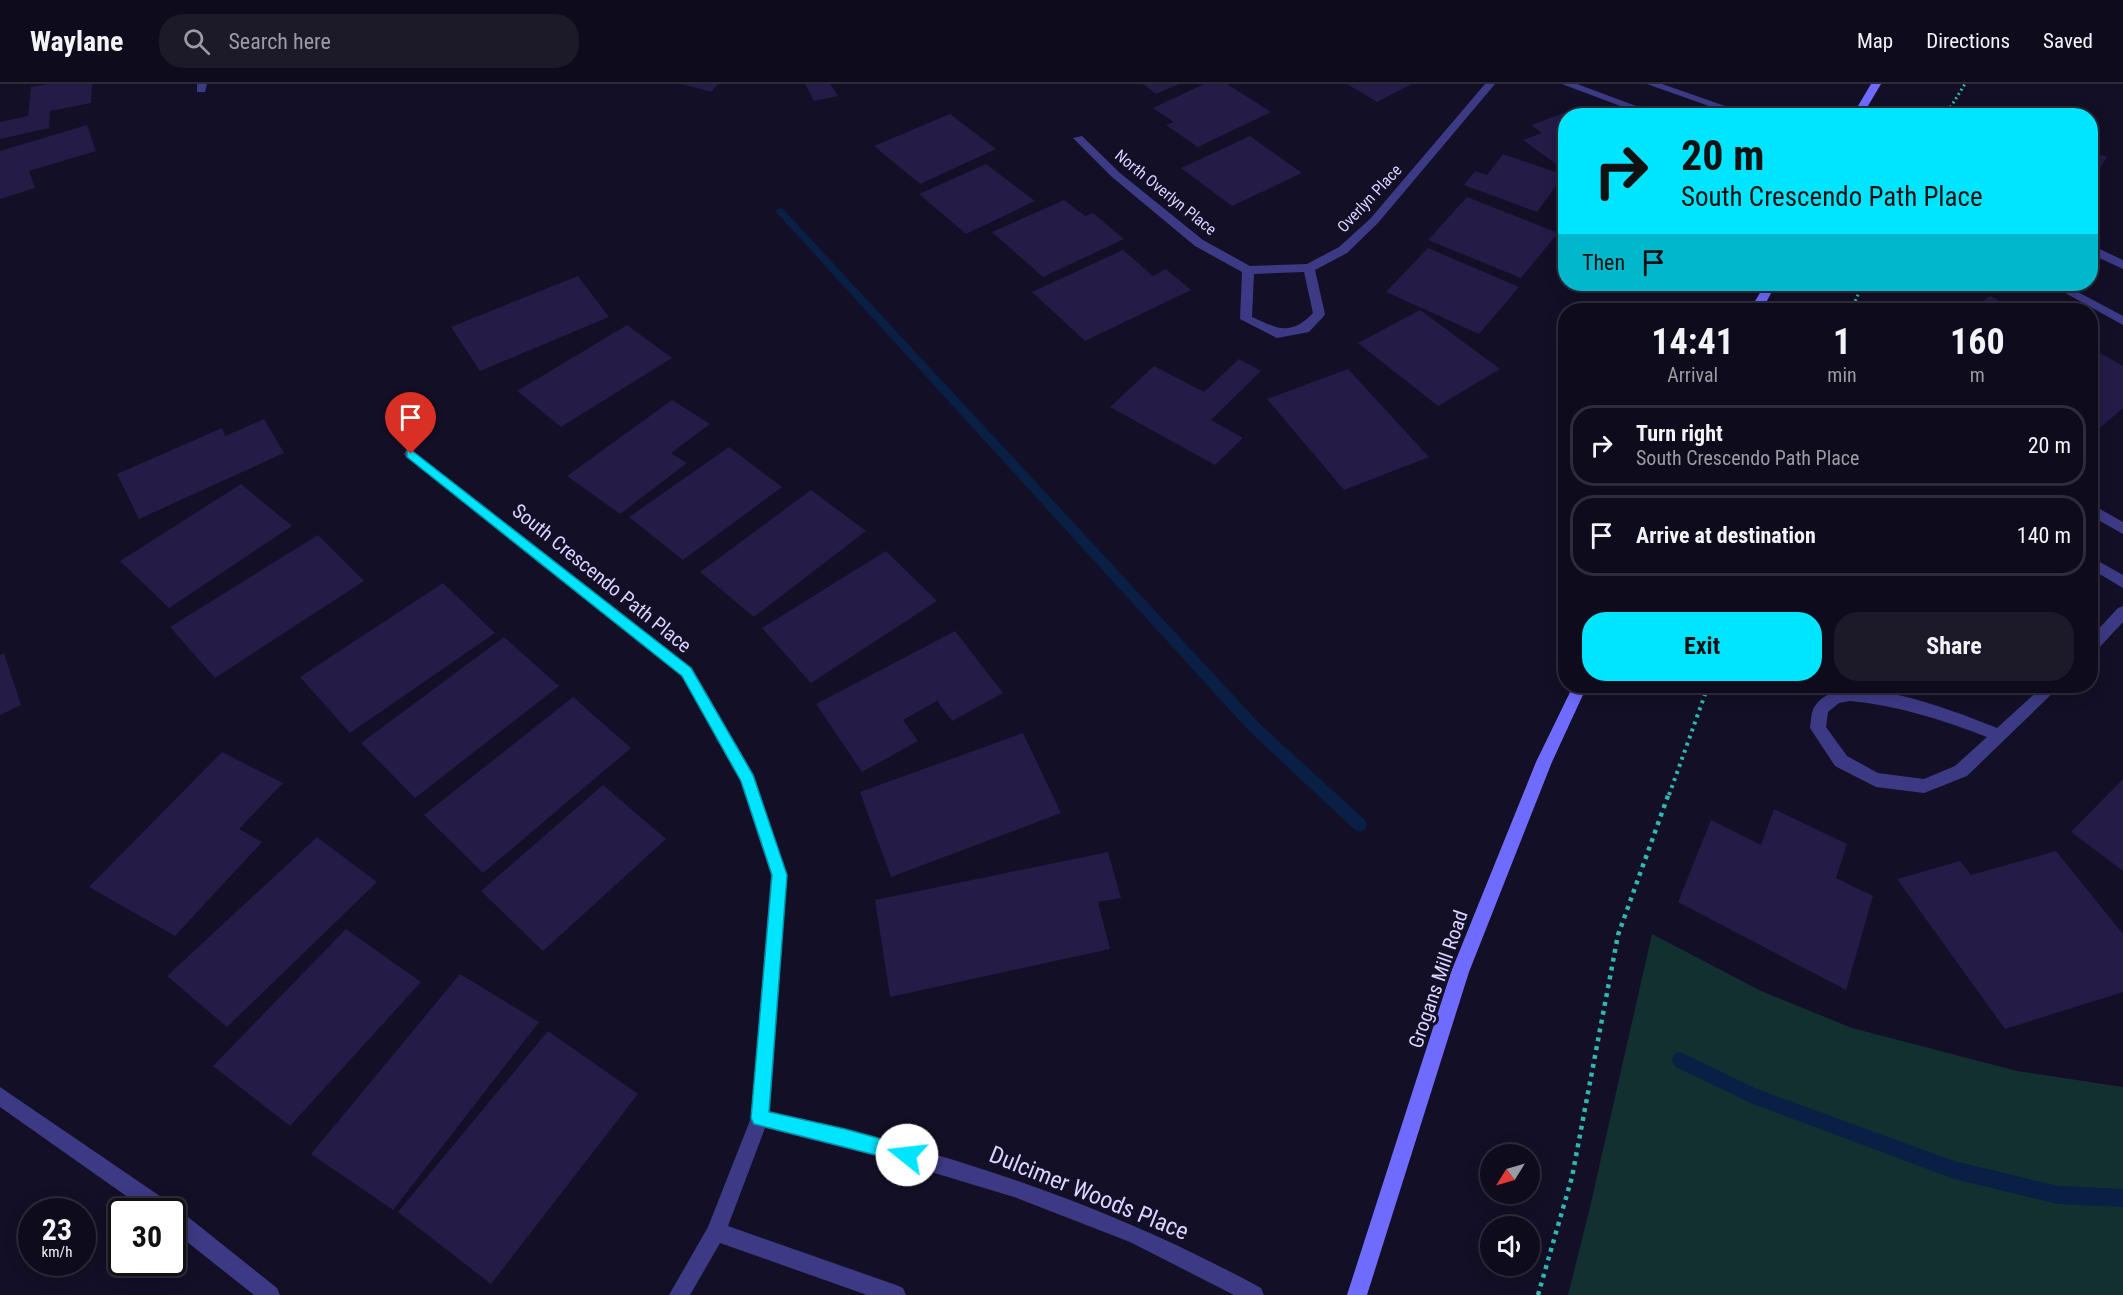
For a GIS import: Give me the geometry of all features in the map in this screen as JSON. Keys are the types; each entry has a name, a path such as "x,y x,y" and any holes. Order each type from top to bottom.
{"street":[{"name":"Overlyn Place","path":"1309,268 1343,250 1374,220 1490,84"},
{"path":"1567,84 1636,108"},
{"path":"1652,84 1725,108"},
{"path":"1862,108 1876,84"},
{"name":"North Overlyn Place","path":"1078,138 1116,175 1199,243 1248,270"},
{"path":"2098,252 2123,265"},
{"path":"1309,268 1319,314 1305,329 1277,334 1246,319 1248,270 1309,268"},
{"path":"2068,291 2090,303"},
{"path":"2098,307 2123,321"},
{"name":"South Crescendo Path Place","path":"411,454 687,672 748,780 779,875 760,1118 734,1180 716,1232 679,1295"},
{"path":"2098,513 2123,529"},
{"path":"2098,566 2123,582"},
{"path":"2098,639 2123,612"},
{"name":"Grogans Mill Road","path":"1357,1295 1460,972 1544,762 1577,693"},
{"path":"1998,735 1950,716 1865,695 1836,697 1821,709 1818,728 1841,761 1876,780 1924,786 1961,771 2044,693"},
{"path":"0,1096 146,1198"},
{"name":"Dulcimer Woods Place","path":"760,1118 845,1137 969,1172 1074,1209 1216,1273 1254,1295"},
{"path":"186,1228 270,1295"},
{"path":"716,1232 896,1295"}],"path":[{"path":"1950,108 1965,84"},
{"path":"1538,1295 1572,1177 1618,935 1705,693"}],"green space":[{"path":"1652,934 1761,991 1852,1028 2017,1071 2123,1087 2123,1295 1568,1295"}],"building":[{"path":"48,84 92,84 91,103 50,111 49,128 0,139 0,122 28,116 31,87"},
{"path":"682,84 718,84 711,92"},
{"path":"805,84 830,84 838,96 814,101"},
{"path":"1143,84 1179,84 1156,94"},
{"path":"1204,84 1227,84 1271,112 1198,147 1166,125 1174,122 1153,108"},
{"path":"1347,84 1412,84 1377,102"},
{"path":"950,114 996,149 920,184 874,146"},
{"path":"1558,115 1558,165 1523,140 1542,133 1531,125"},
{"path":"87,125 96,151 29,171 35,188 0,199 0,151"},
{"path":"1250,136 1302,173 1232,206 1181,168"},
{"path":"1503,154 1558,173 1558,183 1537,212 1464,185 1475,171 1487,175"},
{"path":"2098,154 2107,157 2098,172"},
{"path":"986,164 1035,201 966,234 919,194"},
{"path":"1467,197 1558,233 1521,278 1428,240"},
{"path":"1064,200 1085,216 1093,213 1124,239 1043,277 992,232"},
{"path":"1428,248 1519,287 1479,334 1386,292"},
{"path":"1123,250 1153,276 1166,269 1191,290 1085,341 1032,292"},
{"path":"578,276 609,317 480,371 451,327"},
{"path":"1990,296 2004,303 1980,303"},
{"path":"1420,310 1500,369 1438,406 1358,343"},
{"path":"627,325 672,358 561,427 517,391"},
{"path":"2098,352 2123,366 2123,408 2098,430"},
{"path":"1239,359 1261,371 1211,420 1243,438 1215,465 1110,407 1154,366 1204,392"},
{"path":"1348,369 1429,457 1344,490 1267,399"},
{"path":"672,400 710,424 671,453 687,463 620,514 567,476"},
{"path":"264,419 284,453 139,519 117,474 222,428 225,436"},
{"path":"729,447 782,487 683,560 629,517"},
{"path":"241,484 292,526 169,608 120,561"},
{"path":"811,490 866,531 754,617 700,572"},
{"path":"318,535 364,581 215,678 170,627"},
{"path":"886,551 937,601 811,683 762,628"},
{"path":"443,583 495,633 350,733 300,677"},
{"path":"955,631 1003,693 952,721 937,701 903,720 918,741 862,772 816,704"},
{"path":"504,637 559,686 415,798 361,743"},
{"path":"4,653 21,705 0,715 0,655"},
{"path":"573,697 631,748 483,873 424,815"},
{"path":"1023,733 1061,813 891,877 860,792"},
{"path":"222,752 283,783 239,829 262,842 175,936 89,887"},
{"path":"2123,779 2123,871 2071,832"},
{"path":"603,785 666,839 543,951 481,891"},
{"path":"1774,809 1847,844 1836,878 1873,896 1846,990 1678,902 1711,820 1761,845"},
{"path":"317,837 377,882 227,1027 167,976"},
{"path":"2056,851 2123,934 2123,992 2005,1029 1897,879 1960,861 1971,875"},
{"path":"1108,852 1121,898 1098,902 1110,949 890,997 875,900"},
{"path":"346,929 421,982 290,1126 213,1066"},
{"path":"460,974 539,1022 393,1210 311,1154"},
{"path":"548,1031 638,1094 491,1284 398,1212"}],"waterway":[{"path":"780,211 1255,728 1360,825"},
{"path":"1680,1060 1753,1096 1954,1170 2058,1195 2123,1198"}],"route":[{"path":"411,454 687,672 748,780 779,875 760,1118 845,1137 907,1155"}]}
